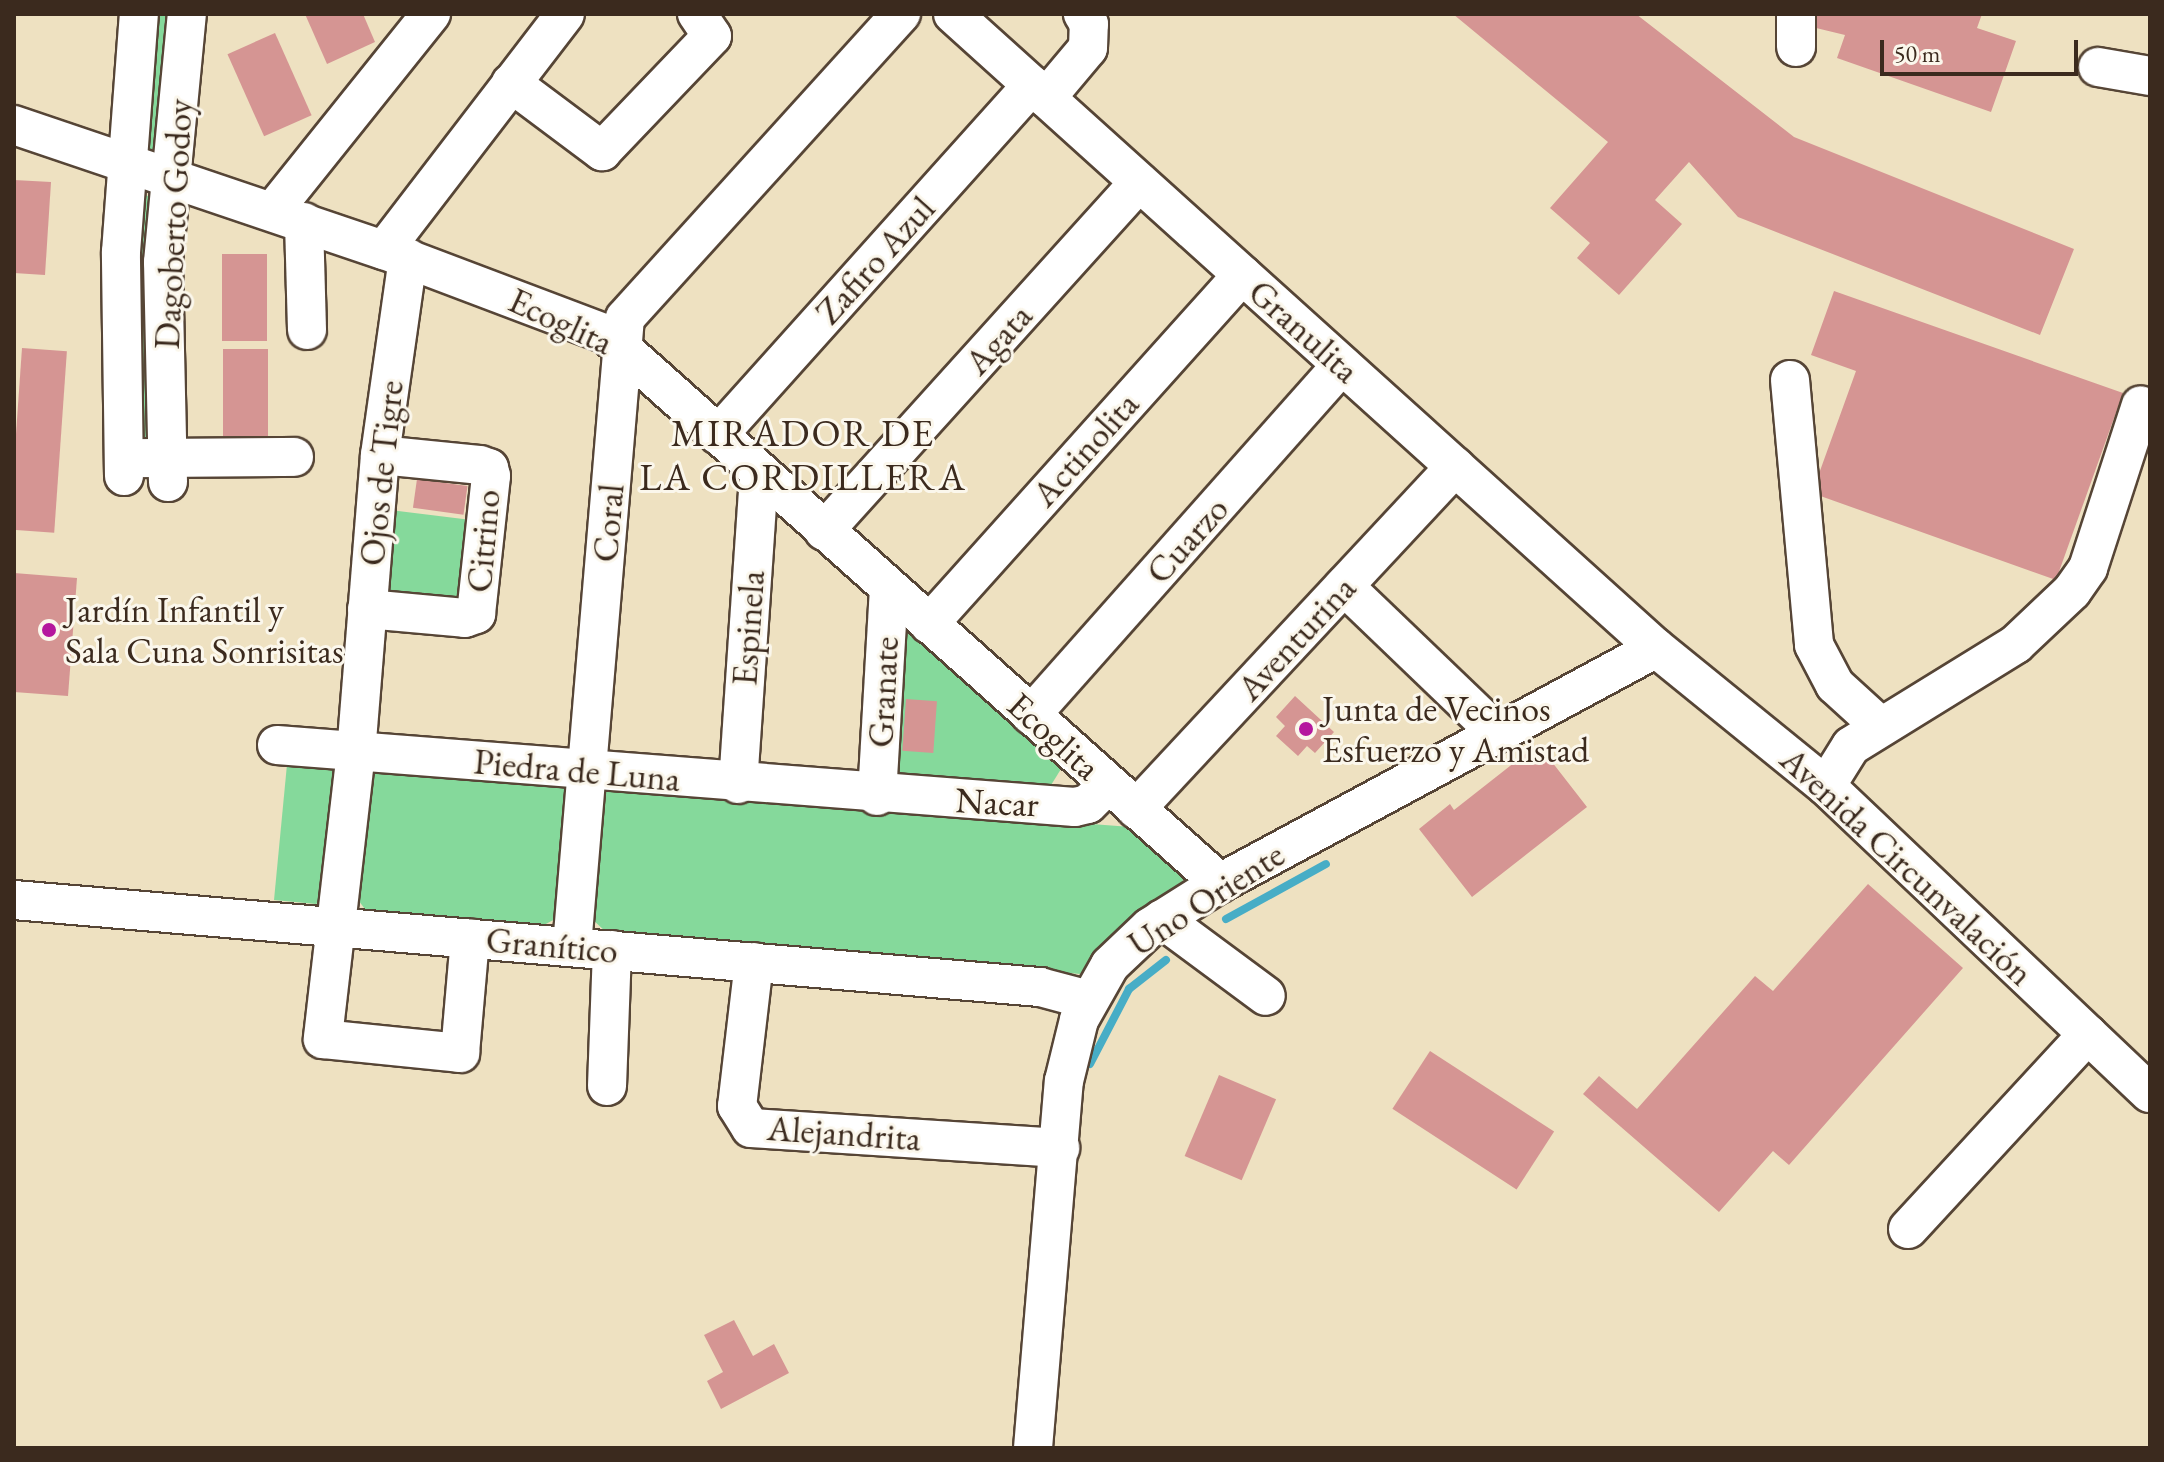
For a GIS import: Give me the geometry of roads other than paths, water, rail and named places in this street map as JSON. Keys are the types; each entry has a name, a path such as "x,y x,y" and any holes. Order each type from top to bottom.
{"street":[{"name":"Dagoberto Godoy","path":"139,14 121,261 124,467 168,470 163,270 187,14"},
{"path":"307,330 288,216 431,14"},
{"name":"Ojos de Tigre","path":"470,938 460,1053 323,1039 356,752 396,254 511,83 565,14"},
{"path":"511,83 602,151 712,36 697,14"},
{"name":"Coral","path":"572,946 627,315 901,14"},
{"name":"Granulita","path":"953,14 1656,648"},
{"name":"Zafiro Azul","path":"718,435 1039,91 1088,48 1089,24 1083,14"},
{"path":"2098,67 2150,76"},
{"name":"Ecoglita","path":"14,125 126,165 172,176 288,216 587,325 622,348 1220,883"},
{"name":"Agata","path":"824,531 1139,182"},
{"name":"Actinolita","path":"929,624 1242,275"},
{"name":"Cuarzo","path":"1031,715 1342,365"},
{"path":"1790,380 1814,645 1841,693 1879,725"},
{"path":"1826,786 1851,746 1879,725 2016,644 2072,591 2088,568 2141,405"},
{"name":"Citrino","path":"367,609 476,614 488,505 489,468 380,455"},
{"path":"168,470 294,457"},
{"name":"Aventurina","path":"1136,809 1455,467"},
{"name":"Espinela","path":"738,784 759,472"},
{"path":"1344,586 1496,732"},
{"name":"Granate","path":"877,796 889,588"},
{"name":"Uno Oriente","path":"1033,1448 1067,1065 1089,1000 1122,951 1162,919 1220,883 1656,648"},
{"name":"Avenida Circunvalación","path":"1656,648 1826,786 2150,1093"},
{"name":"Piedra de Luna","path":"277,745 877,796"},
{"name":"Nacar","path":"877,796 1080,807 1108,784"},
{"name":"Granítico","path":"14,900 1040,987 1089,1000"},
{"path":"1162,919 1266,996"},
{"path":"607,1086 612,950"},
{"name":"Alejandrita","path":"754,962 737,1106 751,1128 1060,1148"},
{"path":"1908,1229 2088,1034"}],"waterway":[{"path":"1226,919 1326,864"},
{"path":"1090,1064 1129,989 1166,960"}],"place":[{"name":"Jardín Infantil y Sala Cuna Sonrisitas","path":"49,630"},
{"name":"Junta de Vecinos Esfuerzo y Amistad","path":"1306,729"}],"district":[{"name":"MIRADOR DE LA CORDILLERA","path":"803,455"}]}
